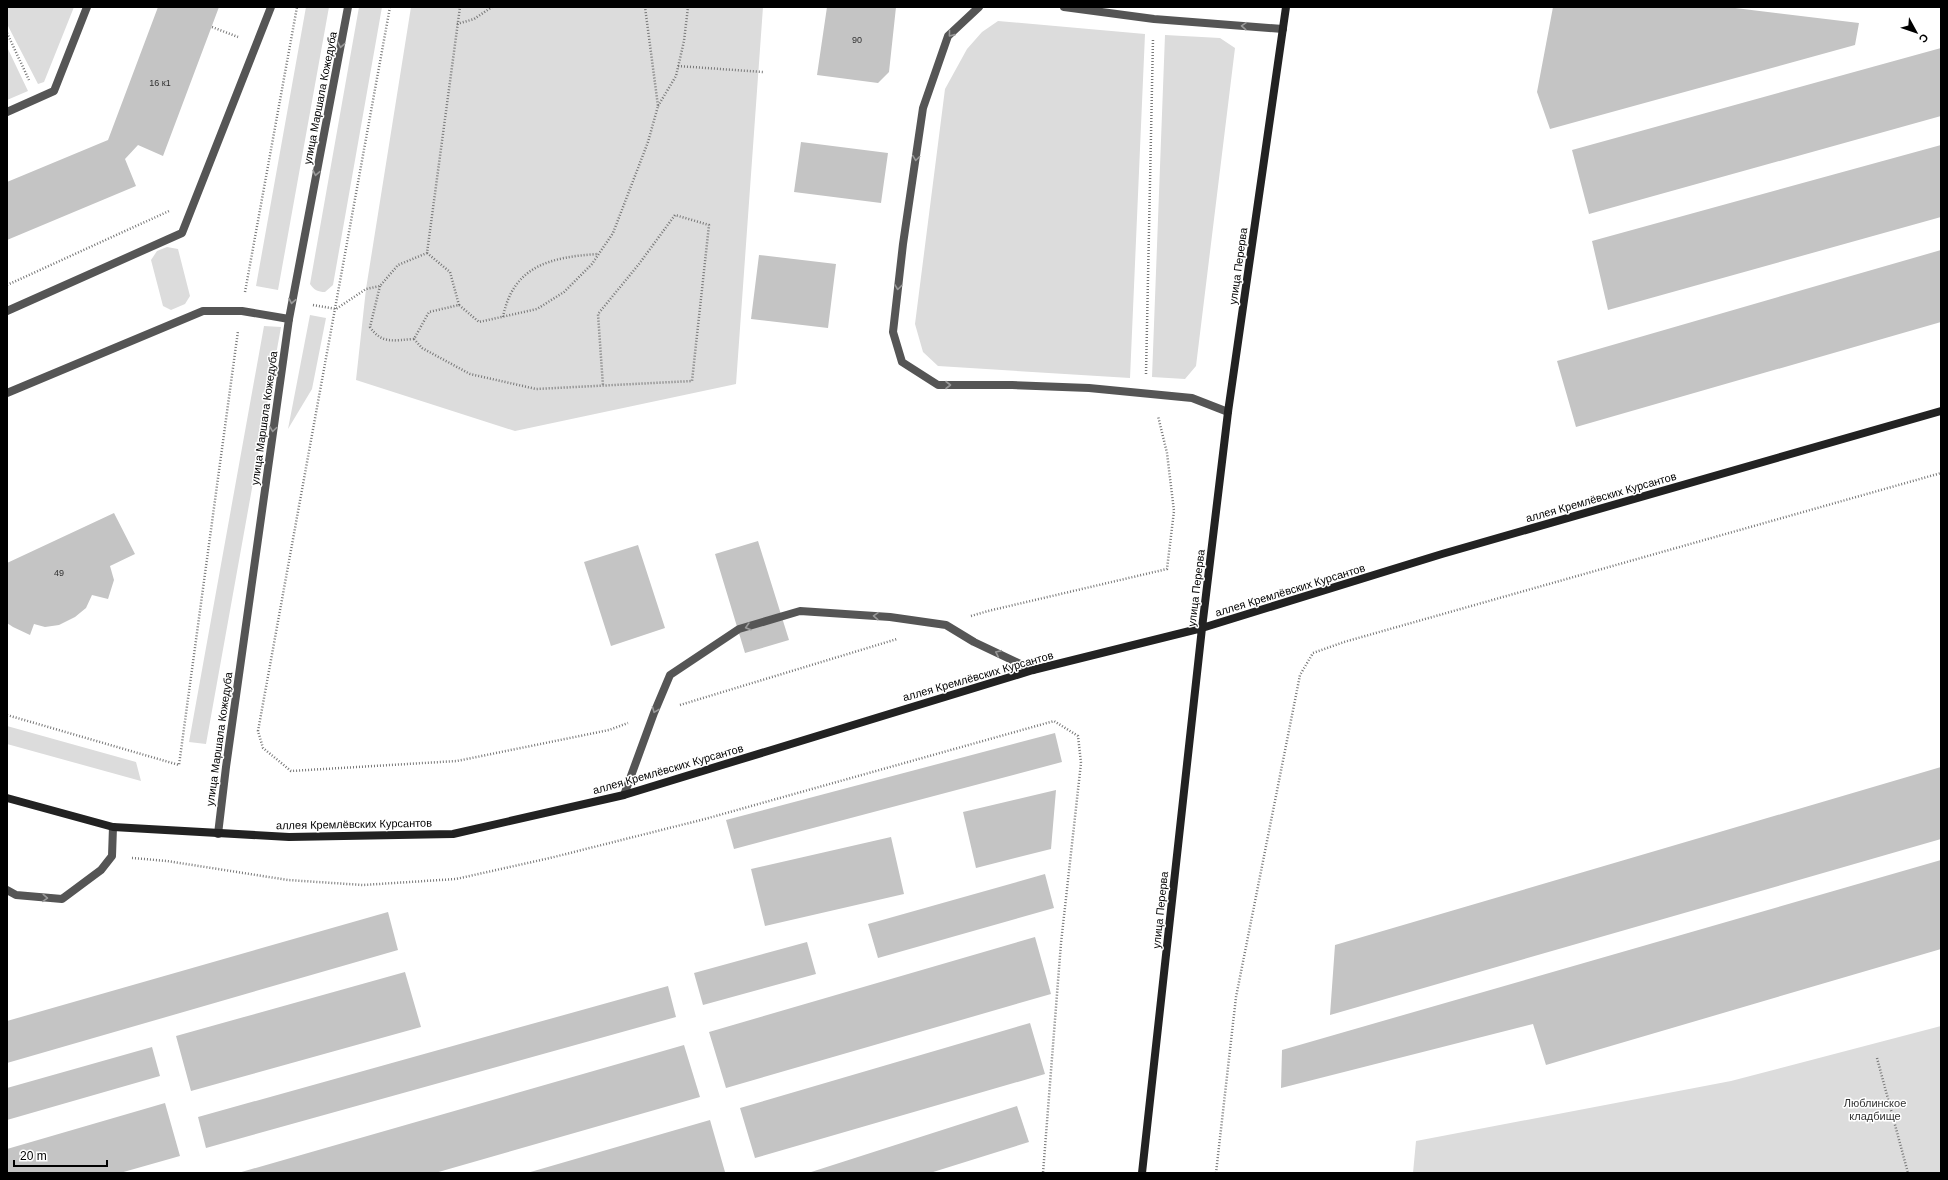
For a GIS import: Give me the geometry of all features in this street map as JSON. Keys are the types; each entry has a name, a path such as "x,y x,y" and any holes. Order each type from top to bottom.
{"main road":[{"name":"улица Перерва","path":"1142,1173 1202,628 1228,412 1286,7"},
{"name":"аллея Кремлёвских Курсантов","path":"7,798 113,827 289,838 453,834 624,795 1033,670 1202,628 1442,554 1941,411"}],"street":[{"path":"7,112 54,91 87,7"},
{"path":"7,311 182,233 271,7"},
{"name":"улица Маршала Кожедуба","path":"218,834 226,767 289,319 348,7"},
{"path":"979,7 948,36 923,108 903,244 893,332 902,362 938,385 1012,385 1089,388 1145,393 1192,398 1225,409 1228,412"},
{"path":"1064,7 1154,19 1283,29"},
{"path":"7,393 203,311 242,311 289,319"},
{"path":"624,795 654,713 670,675 739,629 800,611 890,617 946,625 974,642 1033,670"},
{"path":"7,890 16,895 62,899 101,870 112,856 114,844 113,827"}],"path":[{"path":"7,715 179,765 233,363 298,7"},
{"path":"390,7 336,309 318,395 303,492 258,731 263,748 291,771 457,761 609,730 654,713 901,638"},
{"path":"427,253 456,24 460,7"},
{"path":"456,24 474,19 492,7"},
{"path":"645,7 658,106"},
{"path":"427,253 450,272 459,305 479,322 537,309 564,292 592,264 613,234 648,142 658,106 676,76 688,7"},
{"path":"946,625 988,611 1167,569 1174,511 1167,453 1156,407 1145,393 1154,19"},
{"path":"212,27 242,38"},
{"path":"7,33 38,98"},
{"path":"678,66 763,72"},
{"path":"7,285 172,210"},
{"path":"414,338 422,348 470,374 536,389 603,386 692,381 709,225 674,215 639,264 598,314 603,386"},
{"path":"414,338 386,340 375,334 370,327 380,286 398,265 427,253"},
{"path":"503,317 509,296 524,275 550,261 565,257 599,254"},
{"path":"313,305 336,309 366,289 380,286"},
{"path":"414,338 429,312 459,305"},
{"path":"1216,1173 1236,997 1300,675 1313,653 1344,642 1941,473"},
{"path":"112,856 167,861 288,880 363,885 456,879 550,858 705,819 1054,721 1078,736 1081,763 1061,943 1043,1173"},
{"path":"1877,1058 1908,1173"}],"green space":[{"path":"7,7 74,7 44,82 38,84 7,24"},
{"path":"306,7 329,7 278,290 256,286"},
{"path":"359,7 382,7 333,285 323,292 318,291 310,284"},
{"path":"411,7 763,7 736,384 515,431 356,380 366,289"},
{"path":"998,21 1145,34 1130,378 938,366 923,352 915,324 945,89 967,49 982,32"},
{"path":"1165,35 1220,38 1235,48 1196,366 1185,379 1152,377"},
{"path":"7,47 28,91 7,100"},
{"path":"167,247 178,249 190,296 185,304 171,310 163,306 151,260 157,251"},
{"path":"310,315 326,318 312,389 288,429"},
{"path":"264,326 281,327 206,744 189,742"},
{"path":"7,726 136,762 141,781 7,744"},
{"name":"Люблинское кладбище","path":"1941,1026 1941,1173 1413,1173 1416,1141 1731,1081"}],"building":[{"path":"158,7 219,7 163,156 138,145 125,159 136,186 7,240 7,182 108,140"},
{"path":"827,7 896,7 889,72 878,83 817,75"},
{"path":"1553,7 1727,7 1859,23 1855,45 1550,129 1537,92"},
{"path":"1941,48 1941,116 1589,214 1572,150"},
{"path":"801,142 888,153 881,203 794,192"},
{"path":"1941,145 1941,217 1608,310 1592,241"},
{"path":"1941,250 1941,322 1576,427 1557,361"},
{"path":"759,255 836,264 828,328 751,319"},
{"path":"114,513 135,554 110,566 114,580 108,599 92,595 86,608 75,617 59,625 45,627 34,624 30,635 7,623 7,563"},
{"path":"758,541 789,640 745,653 715,554"},
{"path":"638,545 665,628 611,646 584,562"},
{"path":"1055,733 1062,762 734,849 726,820"},
{"path":"1941,767 1941,839 1330,1015 1335,945"},
{"path":"1056,790 1051,849 976,868 963,812"},
{"path":"891,837 904,894 765,926 751,869"},
{"path":"1941,860 1941,949 1546,1065 1533,1024 1281,1088 1282,1050"},
{"path":"1045,874 1054,908 878,958 868,924"},
{"path":"388,912 398,950 7,1063 7,1021"},
{"path":"1035,937 1051,994 726,1088 709,1032"},
{"path":"807,942 816,974 703,1005 694,973"},
{"path":"405,972 421,1027 191,1091 176,1036"},
{"path":"668,986 676,1017 206,1148 198,1117"},
{"path":"1030,1023 1045,1074 755,1158 740,1108"},
{"path":"684,1045 700,1097 435,1173 238,1173"},
{"path":"152,1047 160,1076 7,1120 7,1088"},
{"path":"165,1103 180,1156 120,1173 7,1173 7,1149"},
{"path":"1017,1106 1029,1142 930,1173 808,1173"},
{"path":"710,1120 725,1172 527,1173"}]}
